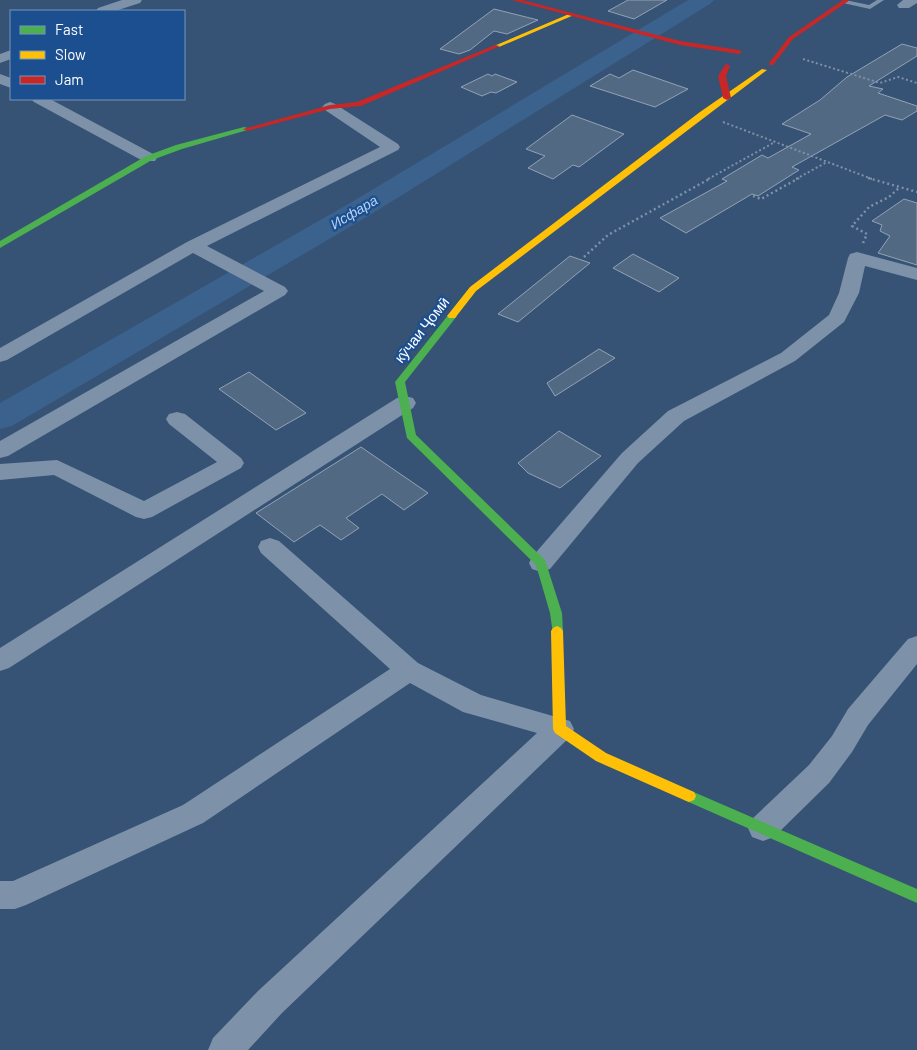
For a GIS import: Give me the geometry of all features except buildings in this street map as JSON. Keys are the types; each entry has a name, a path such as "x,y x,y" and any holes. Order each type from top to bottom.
{"main road":[{"path":"515,0 540,3 571,15 676,42 739,52 751,52"},
{"name":"кӯчаи Ҷомӣ","path":"560,728 556,613 541,563 411,436 400,382 473,289 703,114 727,98 766,64 791,38 846,1"},
{"path":"0,245 149,158 179,147 330,107 358,104 571,15"},
{"path":"774,42 791,38"},
{"path":"676,42 741,71 766,64"},
{"path":"727,98 722,76 725,65 724,57 739,52"},
{"path":"560,728 600,757 917,896"}],"street":[{"path":"106,10 135,0"},
{"path":"41,100 149,158"},
{"path":"0,356 392,147 330,107"},
{"path":"0,451 278,291 199,249"},
{"path":"541,563 630,458 676,416 788,357 837,318 849,293 857,258 917,274"},
{"path":"0,661 405,403"},
{"path":"0,472 57,467 144,511 233,463 177,419"},
{"path":"270,547 409,670 473,704 560,728"},
{"path":"763,828 819,774 842,744 858,717 917,646"},
{"path":"0,895 15,895 193,814 409,670"},
{"path":"230,1048 270,1002 560,728"}],"lane":[{"path":"846,1 870,7 881,0"}],"path":[{"path":"803,60 880,83 898,77 917,83"},
{"path":"703,114 871,179 917,192"},
{"path":"584,257 608,235 776,142"},
{"path":"753,196 761,200 827,161"},
{"path":"857,258 867,234 852,226 869,207 889,197 900,187"}],"waterway":[{"name":"Исфара","path":"0,418 360,209 703,0"}],"traffic: fast":[{"path":"0,245 149,158 179,147 247,129"},
{"path":"452,316 400,382 411,436 541,563 556,613 557,631"},
{"path":"689,796 917,896"}],"traffic: slow":[{"path":"497,46 571,15"},
{"path":"452,316 473,289 703,114 764,70"},
{"path":"557,631 560,729 601,757 689,796"}],"traffic: jam":[{"path":"515,0 680,43 739,52"},
{"path":"771,64 791,38 847,0"},
{"path":"247,129 330,107 358,104 497,46"},
{"path":"727,66 722,76 727,98"}]}
